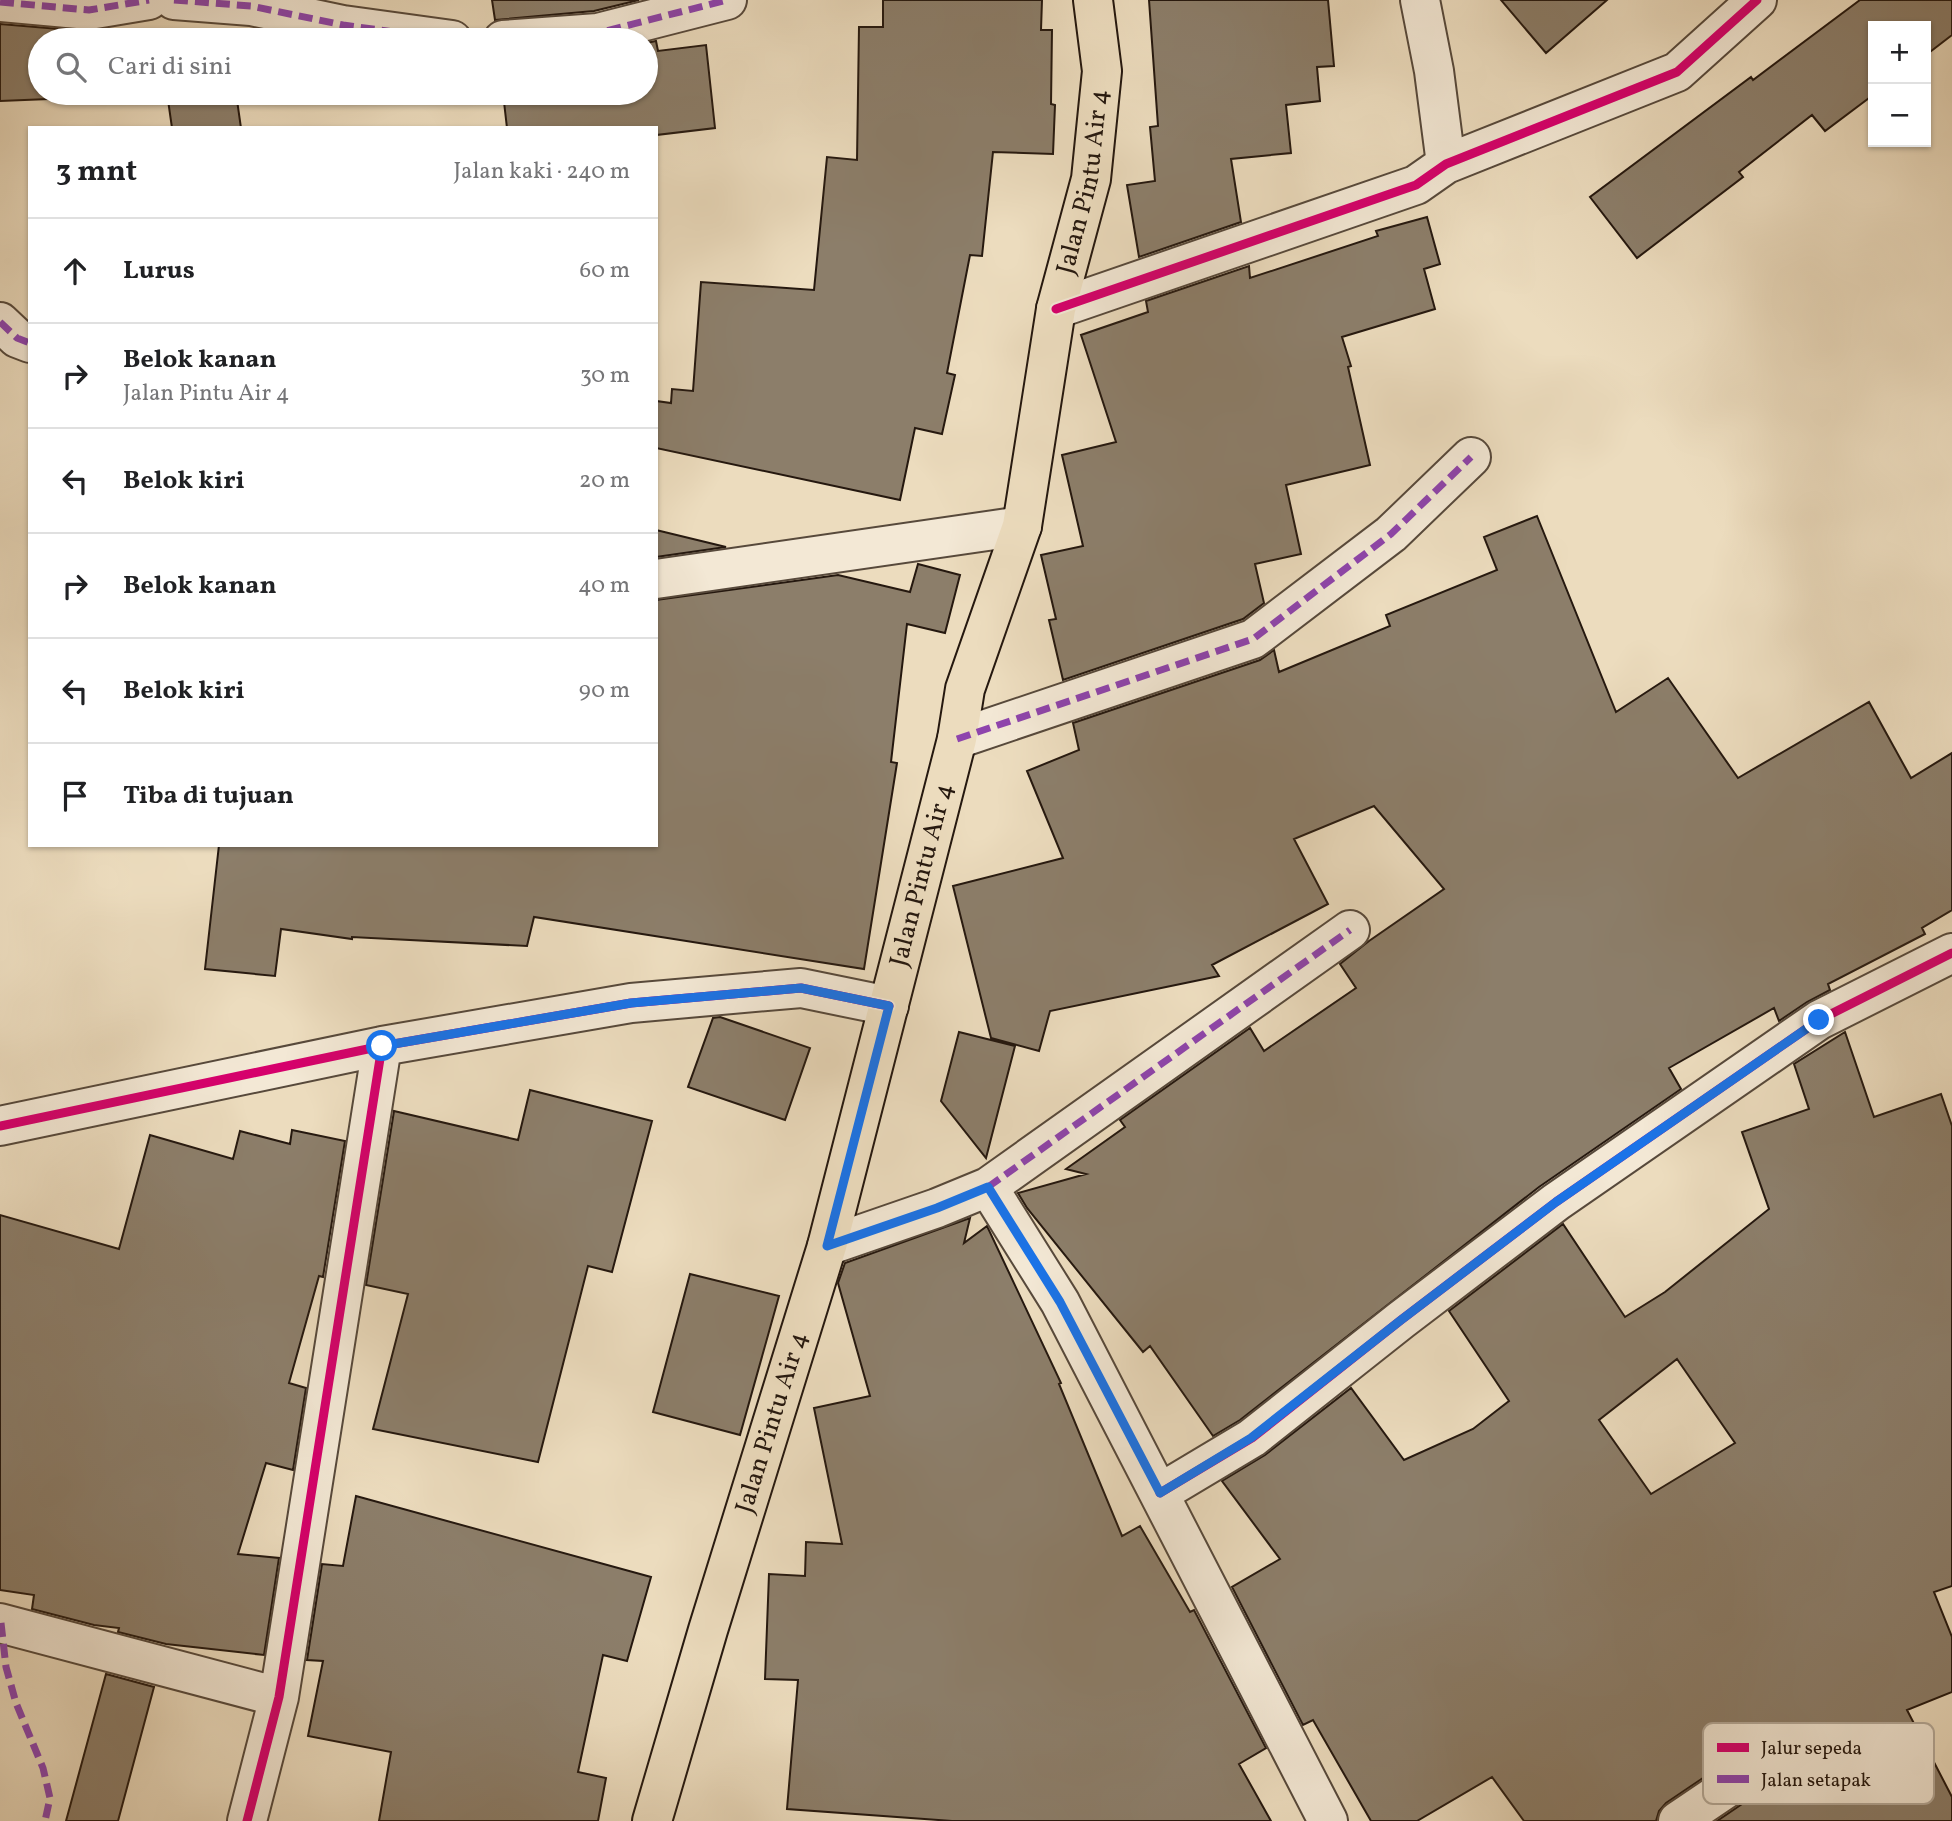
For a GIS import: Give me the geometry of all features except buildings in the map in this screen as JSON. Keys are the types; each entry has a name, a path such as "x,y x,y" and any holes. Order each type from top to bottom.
{"main road":[{"name":"Jalan Pintu Air 4","path":"652,1821 827,1246 957,739 965,689 1022,526 1056,309 1091,179 1102,71 1093,0"}],"street":[{"path":"0,2 89,10 149,0"},
{"path":"174,0 214,1 251,6 365,28"},
{"path":"618,28 727,0"},
{"path":"1420,0 1434,71 1446,164"},
{"path":"1056,309 1416,185 1446,164 1677,72 1757,0"},
{"path":"0,322 17,338 28,342"},
{"path":"957,739 1253,639 1391,534 1471,457"},
{"path":"658,579 1022,526"},
{"path":"827,1246 937,1208 988,1187 1350,930"},
{"path":"1160,1493 1251,1438 1556,1202 1819,1020 1952,953"},
{"path":"0,1126 382,1046 631,1003 801,988 889,1006"},
{"path":"247,1821 279,1697 382,1046"},
{"path":"988,1187 1060,1302 1328,1821"},
{"path":"0,1623 279,1697"},
{"path":"1678,1821 1703,1804"}],"marked path":[{"path":"0,2 89,10 149,0"},
{"path":"174,0 251,6 365,28"},
{"path":"618,28 727,0"},
{"path":"0,322 17,338 28,342"},
{"path":"957,739 1253,639 1391,534 1471,457"},
{"path":"988,1187 1350,930"},
{"path":"1,1623 6,1667 16,1703 43,1768 50,1798 45,1821"}],"cycle path":[{"path":"1056,309 1416,185 1446,164 1677,72 1757,0"},
{"path":"1160,1493 1252,1438 1556,1202 1819,1020 1952,953"},
{"path":"0,1126 382,1046 631,1003 801,988 889,1006"},
{"path":"247,1821 279,1697 382,1046"}],"route":[{"path":"382,1046 631,1003 801,988 889,1006 827,1246 937,1208 988,1187 1060,1302 1160,1493 1251,1438 1556,1202 1819,1020"}]}
